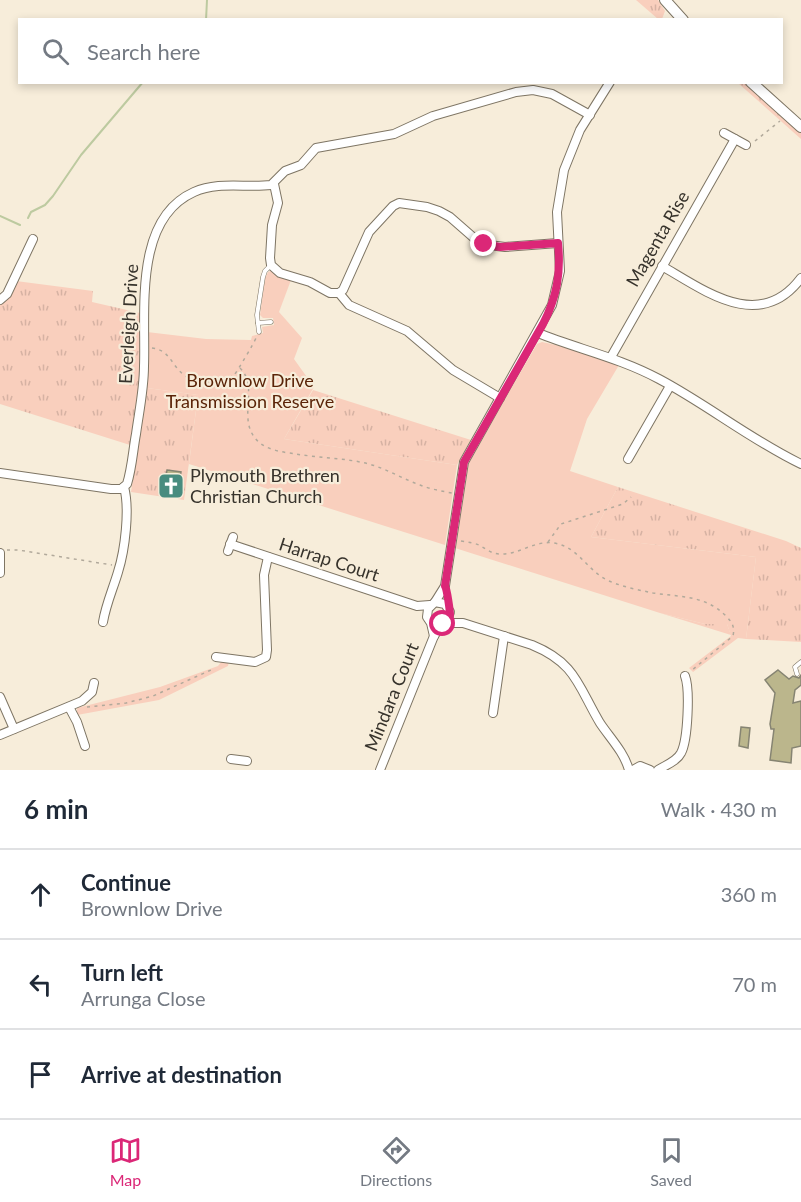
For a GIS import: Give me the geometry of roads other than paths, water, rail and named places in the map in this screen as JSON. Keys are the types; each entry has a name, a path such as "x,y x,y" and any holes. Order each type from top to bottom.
{"street":[{"path":"665,0 675,17"},
{"path":"609,84 571,151 561,180 557,212 560,263 552,305 464,462 445,586 432,604 429,620 443,624 463,623 543,649 578,679 599,721 634,769 650,770"},
{"path":"753,84 801,127"},
{"path":"558,243 489,246 474,238 450,217 439,211 399,203 393,206 369,232 344,290 339,293 330,293 310,282 280,273 271,265 272,225 278,203 274,184 282,173 301,165 316,148 394,134 433,116 510,93 528,90 545,92 557,96 590,115"},
{"path":"724,133 746,145"},
{"name":"Magenta Rise","path":"610,357 735,139"},
{"name":"Everleigh Drive","path":"124,487 130,472 142,392 144,309 149,260 156,230 168,212 183,198 204,188 222,185 274,184"},
{"path":"0,300 7,294 33,239"},
{"path":"662,266 724,301 747,305 764,303 780,296 801,278"},
{"path":"339,293 349,305 407,331 460,375 500,398"},
{"path":"538,333 610,357 670,386 749,436 801,464"},
{"path":"628,459 670,386"},
{"path":"0,473 111,489 124,487 128,508 119,566 106,604 103,622"},
{"name":"Harrap Court","path":"230,544 417,606 432,604"},
{"path":"0,553 0,573"},
{"path":"215,660 266,662 264,575 268,557"},
{"path":"443,624 449,618 445,586"},
{"path":"432,604 442,603 463,623"},
{"name":"Harrap Court","path":"417,606 429,620"},
{"name":"Mindara Court","path":"429,620 434,636"},
{"name":"Mindara Court","path":"380,770 434,636 443,624"},
{"path":"494,714 504,636"},
{"path":"658,770 675,760 682,752 688,696 685,676"},
{"path":"0,735 69,708 92,692 94,683"},
{"path":"0,697 14,729"},
{"path":"69,708 77,722 85,746"},
{"path":"237,770 239,760"}],"lane":[{"path":"260,332 258,323 262,277 271,265"},
{"path":"258,323 271,322"},
{"path":"797,674 795,667 801,662"}],"waterway":[{"path":"206,18 207,0"},
{"path":"28,218 31,212 45,205 53,196 81,155 141,84"},
{"path":"0,216 20,225"}],"place":[{"name":"Plymouth Brethren Christian Church","path":"171,486"}],"park label":[{"name":"Brownlow Drive Transmission Reserve","path":"250,391"}]}
